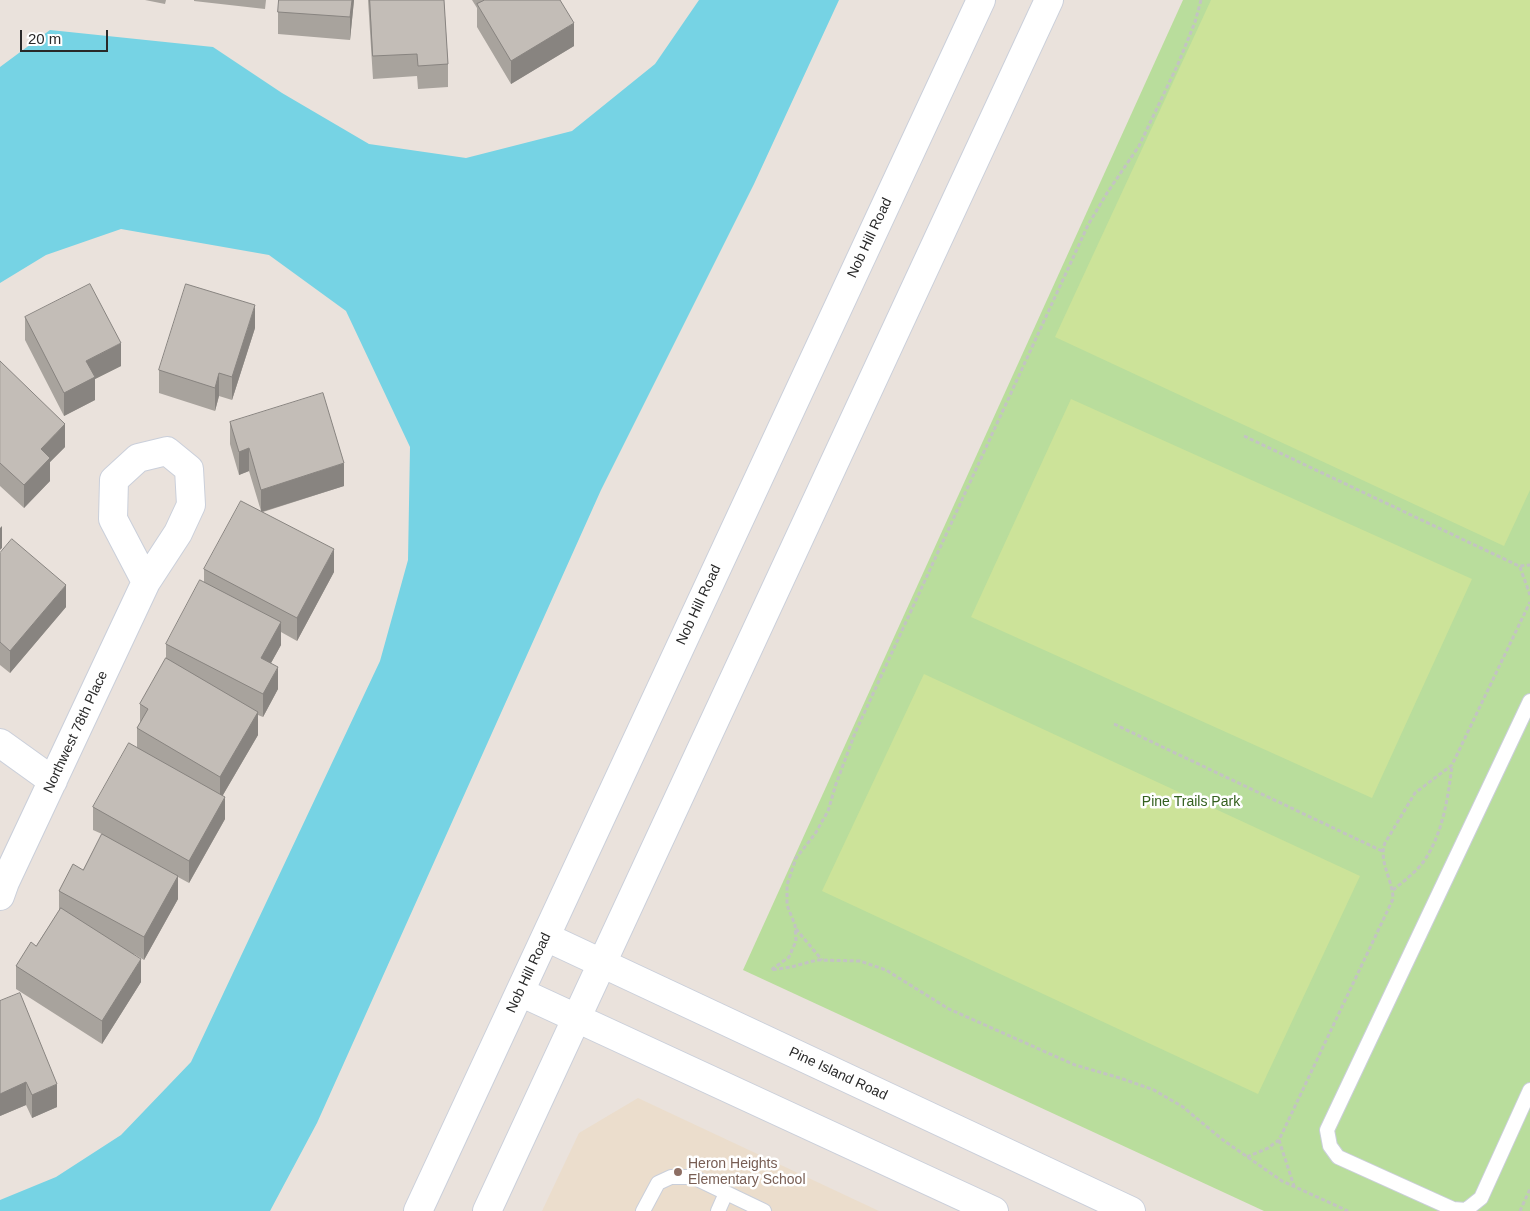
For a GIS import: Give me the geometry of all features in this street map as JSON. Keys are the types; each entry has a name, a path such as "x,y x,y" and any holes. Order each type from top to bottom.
{"main road":[{"name":"Nob Hill Road","path":"418,1211 981,0"},
{"path":"487,1211 1049,0"},
{"name":"Northwest 78th Place","path":"2,887 146,582"},
{"path":"0,743 53,781"},
{"name":"Pine Island Road","path":"546,937 1130,1211"},
{"path":"520,992 994,1211"}],"lane":[{"path":"1530,701 1327,1130 1330,1146 1338,1157 1453,1209 1466,1210 1481,1198 1530,1090"},
{"path":"642,1211 658,1183 670,1176 693,1177 764,1211"},
{"path":"718,1211 726,1193"}],"path":[{"path":"1201,0 1195,22 1178,64 1139,146 1088,225 859,724 836,784 828,811 815,834 796,858 787,885 787,905 795,928 796,941 789,957 771,970 817,960 860,961 886,970 934,1000 1075,1065 1154,1090 1183,1107 1223,1140 1282,1180 1348,1211"},
{"path":"1244,436 1519,566 1530,565"},
{"path":"1519,566 1530,595"},
{"path":"1393,890 1423,862 1434,843 1445,809 1452,765 1530,602"},
{"path":"1114,724 1382,851"},
{"path":"1247,1157 1268,1148 1279,1140 1393,899 1393,890 1382,851 1384,842 1415,793 1452,765"},
{"path":"795,928 822,961"},
{"path":"1279,1140 1294,1186"},
{"path":"1520,1211 1530,1189"}],"shaded area":[{"name":"Heron Heights Elementary School","path":"638,1098 879,1211 542,1211 579,1133"}],"green space":[{"name":"Pine Trails Park","path":"1183,0 1530,0 1530,1211 1264,1211 743,970"},
{"path":"1211,0 1530,0 1530,490 1504,546 1055,337"},
{"path":"1071,399 1472,579 1372,798 971,617"},
{"path":"924,674 1360,876 1258,1094 822,891"}],"water":[{"path":"699,0 839,0 754,184 601,490 317,1123 270,1211 0,1211 0,1200 56,1177 121,1135 191,1062 380,661 408,560 410,447 346,311 269,255 121,229 46,255 0,283 0,67 50,30 213,47 282,93 369,144 466,158 572,131 655,64"}],"building":[{"path":"279,0 352,0 350,17 278,12"},
{"path":"370,0 444,0 448,64 418,66 417,54 373,56"},
{"path":"485,0 560,0 574,23 511,61 477,4"},
{"path":"90,284 121,343 86,361 95,377 64,393 25,317"},
{"path":"186,284 255,305 232,377 219,373 215,388 159,370"},
{"path":"0,361 65,424 41,449 50,458 24,485 0,463"},
{"path":"323,393 344,463 261,490 249,448 239,452 230,422"},
{"path":"241,501 334,549 297,618 204,569"},
{"path":"12,539 66,585 10,651 0,642 0,553"},
{"path":"200,580 281,622 261,658 278,667 263,694 166,644"},
{"path":"166,658 258,712 220,777 137,728 148,709 140,704"},
{"path":"129,743 225,797 189,861 93,807"},
{"path":"102,834 178,876 144,937 59,891 73,864 83,870"},
{"path":"61,908 141,959 102,1021 16,966 31,942 36,946"},
{"path":"20,993 57,1084 32,1095 26,1082 0,1094 0,1001"}],"place":[{"name":"Heron Heights Elementary School","path":"678,1172"}]}
